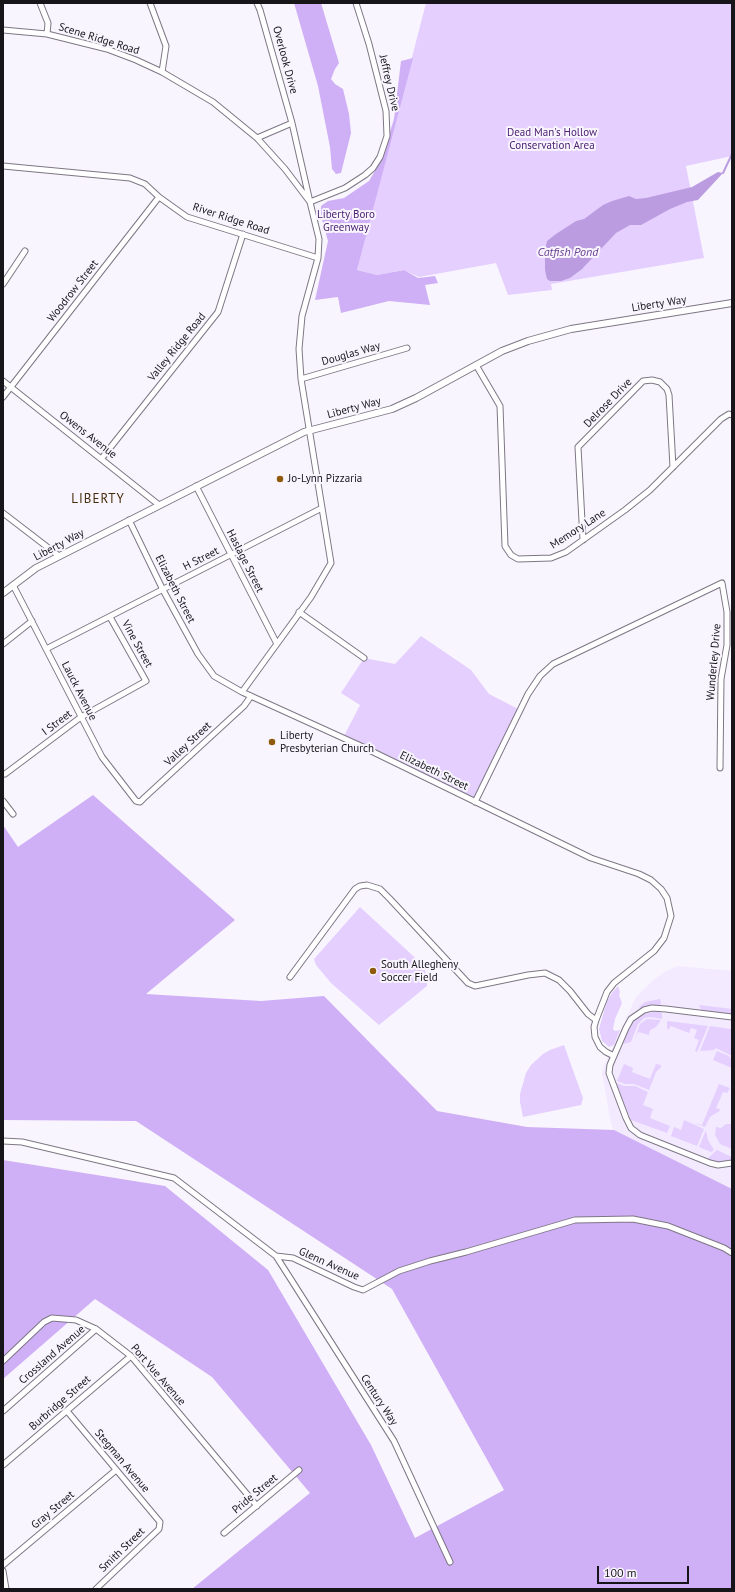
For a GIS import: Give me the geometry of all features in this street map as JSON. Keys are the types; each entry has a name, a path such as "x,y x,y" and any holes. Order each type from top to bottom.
{"street":[{"path":"40,3 48,23 47,34"},
{"path":"150,3 166,46 162,72"},
{"name":"Overlook Drive","path":"257,3 292,123 310,202"},
{"name":"Jeffrey Drive","path":"310,202 345,188 365,175 373,168 380,157 388,136 386,111 369,44 356,3"},
{"name":"Scene Ridge Road","path":"3,30 47,34 107,49 162,72 213,102 257,138 285,169 310,202 319,239 318,258 302,316 299,349 301,379 332,563 300,612"},
{"path":"257,138 292,123"},
{"name":"River Ridge Road","path":"3,166 130,178 145,184 159,197 187,217 318,258"},
{"name":"Woodrow Street","path":"3,397 159,197"},
{"name":"Valley Ridge Road","path":"102,458 218,312 243,234"},
{"path":"3,284 25,251"},
{"name":"Liberty Way","path":"3,593 36,568 196,486 310,431 392,409 416,398 502,351 546,336 594,325 732,303"},
{"name":"Douglas Way","path":"301,379 407,348"},
{"name":"Memory Lane","path":"476,365 500,406 505,546 511,555 518,559 551,558 561,554 583,540 650,490 722,419 732,414"},
{"name":"Delrose Drive","path":"583,540 578,447 643,381 652,380 660,382 664,385 669,395 673,467"},
{"name":"Owens Avenue","path":"3,381 102,458 159,505"},
{"name":"Haslage Street","path":"196,486 277,644"},
{"name":"H Street","path":"46,649 322,508"},
{"path":"3,513 59,556"},
{"name":"Elizabeth Street","path":"129,520 163,590 198,654 214,676 242,692 363,747 591,858 639,874 651,880 661,888 667,898 671,916 664,938 654,951 614,982 607,992 596,1020"},
{"name":"Wunderley Drive","path":"475,802 528,694 540,676 553,664 722,583 727,612 728,645 720,680 720,768"},
{"name":"Lauck Avenue","path":"13,585 102,757 136,801"},
{"path":"242,692 300,612 364,658"},
{"name":"Vine Street","path":"110,617 146,681"},
{"path":"3,644 32,621"},
{"name":"I Street","path":"5,774 81,717 146,681"},
{"name":"Valley Street","path":"136,801 140,802 244,706 251,696"},
{"path":"3,801 13,814"},
{"path":"290,977 355,889 360,886 367,885 380,889 468,983 474,986 528,974 545,973 559,980 570,991 588,1014 596,1020 594,1027 595,1037 600,1047 614,1056"},
{"path":"732,1017 666,1009 652,1008 644,1010 631,1019 614,1056 609,1073 631,1128 640,1135 710,1163 718,1165 732,1163"},
{"name":"Glenn Avenue","path":"3,1141 22,1142 174,1178 276,1256 292,1258 363,1290 399,1271 574,1220 613,1218 633,1219 668,1226 732,1253"},
{"name":"Century Way","path":"276,1256 394,1441 450,1562"},
{"name":"Port Vue Avenue","path":"3,1361 44,1322 52,1318 76,1320 96,1330 131,1356 257,1506"},
{"name":"Crossland Avenue","path":"3,1411 96,1330"},
{"name":"Burbridge Street","path":"3,1465 131,1356"},
{"name":"Stegman Avenue","path":"67,1411 161,1525"},
{"name":"Gray Street","path":"3,1565 116,1470"},
{"name":"Pride Street","path":"224,1533 299,1470"},
{"name":"Smith Street","path":"96,1589 159,1529 161,1525"},
{"path":"3,1571 6,1589"}],"shaded area":[{"path":"678,966 732,971 732,1189 614,1130 611,1124 602,1073 603,1068 636,997 654,979 666,971"}],"green space":[{"path":"294,3 321,3 339,63 331,79 335,84 343,89 349,114 351,133 341,173 336,174 332,169 330,147 318,86"},
{"name":"Dead Man's Hollow Conservation Area","path":"426,3 732,3 732,156 686,166 704,258 551,284 552,290 508,295 496,263 419,277 403,270 377,275 357,270"},
{"name":"Liberty Boro Greenway","path":"413,58 357,270 377,275 404,270 418,278 435,276 438,283 425,285 430,305 389,301 341,313 338,297 315,300 328,241 321,216 321,206 328,201 344,198 369,181 381,161 394,119 401,61"},
{"path":"421,636 471,670 489,694 520,710 475,802 343,738 360,705 341,693 364,658 395,664"},
{"path":"93,795 235,920 146,994 261,1001 324,996 437,1111 527,1127 614,1130 732,1189 732,1589 192,1589 310,1493 212,1377 95,1299 3,1379 3,1160 165,1186 268,1270 371,1445 415,1538 504,1490 392,1289 136,1121 3,1120 3,825 18,847"},
{"name":"South Allegheny Soccer Field","path":"360,907 423,965 427,976 427,986 379,1025 331,983 316,965 314,959"},
{"path":"618,986 622,1003 615,1019 613,1029 615,1031 620,1030 614,1045 609,1047 602,1041 599,1029 607,1001"},
{"path":"660,999 660,1005 639,1007 645,1002"},
{"path":"699,1005 732,1009 732,1015 702,1011"},
{"path":"659,1011 662,1014 662,1019 650,1017 644,1018 638,1024 631,1042 623,1044 629,1027 635,1018 644,1014"},
{"path":"647,1019 661,1020 656,1027 650,1030 649,1035 638,1032 635,1038 640,1024"},
{"path":"667,1021 708,1026 697,1052 695,1051 699,1040 694,1038 697,1030 691,1028 689,1033 671,1026 668,1030"},
{"path":"710,1026 731,1029 732,1054 730,1055 716,1048 714,1050 700,1051"},
{"path":"564,1045 583,1098 581,1105 523,1117 520,1094 526,1073 531,1065 543,1054"},
{"path":"717,1051 729,1056 730,1058 732,1057 732,1068 713,1060"},
{"path":"624,1064 633,1068 632,1072 650,1079 656,1064 661,1065 661,1067 656,1072 649,1090 634,1084 625,1084 617,1081"},
{"path":"616,1083 624,1086 635,1086 648,1092 643,1105 653,1109 650,1118 670,1126 667,1133 631,1120"},
{"path":"719,1084 730,1088 727,1093 723,1092 716,1108 721,1110 710,1117 705,1127 694,1123 702,1125"},
{"path":"684,1120 704,1129 697,1146 671,1136 674,1127 681,1130"},
{"path":"726,1124 732,1124 732,1149 720,1144 715,1135 716,1127 721,1128"},
{"path":"706,1130 708,1140 714,1150 711,1152 699,1147"},
{"path":"717,1150 732,1157 732,1161 719,1162 707,1159"}],"water":[{"name":"Catfish Pond","path":"718,172 723,173 698,200 687,202 670,209 641,225 630,225 616,233 582,269 570,278 561,281 550,281 547,279 545,270 545,250 547,241 576,221 584,219 603,205 612,201 629,196 636,199 646,198 692,187"}],"waterway":[{"path":"723,173 732,154"}],"place":[{"name":"Jo-Lynn Pizzaria","path":"280,479"},
{"name":"Liberty Presbyterian Church","path":"272,742"},
{"name":"South Allegheny Soccer Field","path":"373,971"}],"district":[{"name":"LIBERTY","path":"98,499"}]}
